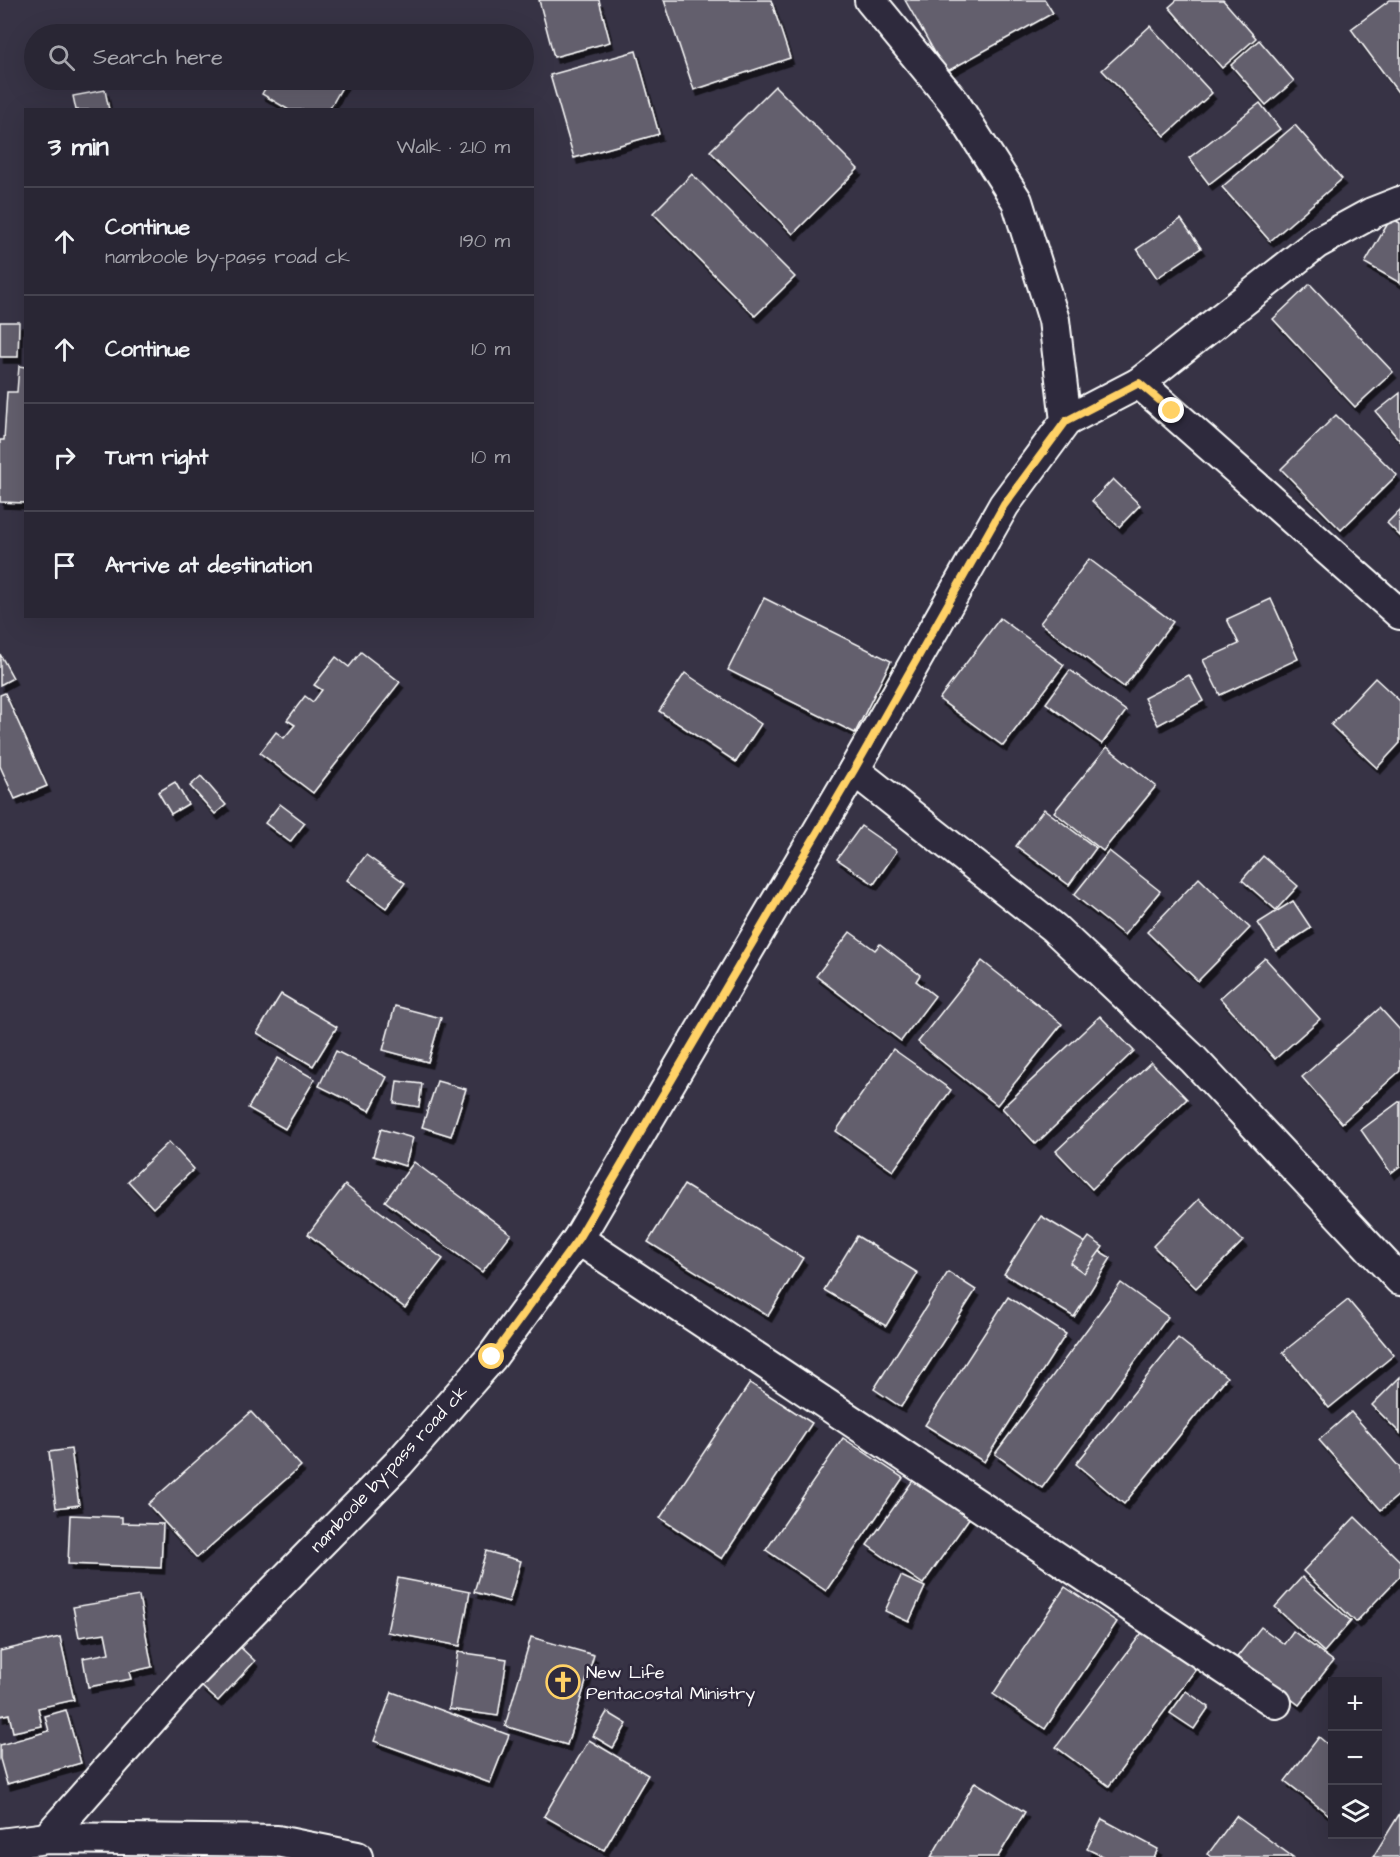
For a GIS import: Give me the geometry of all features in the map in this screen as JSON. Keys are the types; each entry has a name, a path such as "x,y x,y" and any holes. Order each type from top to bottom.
{"street":[{"path":"870,0 954,102 1017,201 1054,320 1066,421 1139,383 1317,243 1372,213 1400,202"},
{"path":"1139,383 1400,614"},
{"name":"namboole by-pass road ck","path":"47,1838 188,1678 399,1463 492,1357 578,1239 854,770 1004,505 1066,421"},
{"path":"854,770 1054,928 1193,1059 1400,1280"},
{"path":"578,1239 1276,1703"},
{"path":"0,1844 47,1838 277,1841 357,1857"}],"building":[{"path":"539,0 599,0 610,42 554,57"},
{"path":"664,0 771,0 790,58 694,90"},
{"path":"905,0 1045,0 1053,13 946,72"},
{"path":"1177,0 1223,0 1256,38 1222,68 1169,7"},
{"path":"1390,0 1400,0 1400,95 1351,29"},
{"path":"1150,26 1212,93 1165,136 1102,70"},
{"path":"1259,40 1294,81 1266,105 1231,65"},
{"path":"636,51 659,134 574,158 550,75"},
{"path":"775,86 858,169 793,234 710,151"},
{"path":"105,90 109,108 76,108 73,96"},
{"path":"264,90 340,90 330,108 286,108 262,94"},
{"path":"1260,103 1280,129 1209,184 1189,158"},
{"path":"1295,125 1342,179 1270,241 1222,187"},
{"path":"692,174 795,277 755,316 653,213"},
{"path":"1391,218 1400,223 1400,283 1365,263"},
{"path":"1181,219 1201,248 1157,278 1137,249"},
{"path":"1310,284 1393,372 1355,407 1273,319"},
{"path":"0,322 19,322 18,357 0,357"},
{"path":"19,366 24,367 24,503 0,502 0,440 4,440 7,392 17,392"},
{"path":"1400,393 1400,441 1376,412"},
{"path":"1336,415 1397,475 1341,530 1281,469"},
{"path":"1113,479 1140,505 1119,527 1092,501"},
{"path":"1400,510 1400,536 1387,523"},
{"path":"1089,559 1173,622 1124,687 1040,623"},
{"path":"764,598 891,661 855,733 728,670"},
{"path":"1271,599 1298,659 1220,695 1203,660 1239,644 1227,619"},
{"path":"1000,618 1064,665 1003,746 939,699"},
{"path":"361,652 400,682 313,793 260,753 276,732 284,738 295,725 287,720 305,696 313,702 322,690 314,685 336,657 349,667"},
{"path":"0,654 13,678 0,685"},
{"path":"1070,670 1126,711 1102,744 1046,703"},
{"path":"685,673 761,724 736,762 659,711"},
{"path":"1189,675 1203,701 1158,725 1144,698"},
{"path":"1375,678 1400,701 1400,743 1377,768 1331,725"},
{"path":"5,693 47,786 15,799 0,766 0,695"},
{"path":"1107,747 1156,786 1103,851 1054,812"},
{"path":"201,776 226,805 215,814 190,786"},
{"path":"175,782 188,804 171,814 158,792"},
{"path":"280,804 305,823 290,842 265,823"},
{"path":"1044,809 1096,848 1069,885 1016,846"},
{"path":"861,826 897,851 874,884 837,859"},
{"path":"1109,851 1160,891 1124,935 1074,895"},
{"path":"366,855 405,883 386,908 347,880"},
{"path":"1263,856 1298,886 1276,910 1242,880"},
{"path":"1199,878 1250,928 1198,981 1147,932"},
{"path":"1293,901 1311,928 1276,951 1258,923"},
{"path":"850,932 875,950 880,944 920,975 916,981 935,996 901,1041 816,976"},
{"path":"1265,958 1320,1019 1275,1059 1220,998"},
{"path":"982,961 1062,1024 997,1105 918,1042"},
{"path":"281,994 337,1027 313,1066 257,1033"},
{"path":"395,1006 441,1018 428,1062 383,1050"},
{"path":"1380,1008 1400,1030 1400,1071 1342,1123 1302,1077"},
{"path":"1100,1016 1134,1051 1036,1144 1002,1108"},
{"path":"893,1049 951,1090 893,1171 836,1131"},
{"path":"336,1051 387,1077 370,1111 319,1086"},
{"path":"278,1058 315,1079 285,1129 248,1108"},
{"path":"1151,1062 1187,1099 1092,1189 1056,1151"},
{"path":"397,1081 422,1084 419,1107 394,1103"},
{"path":"437,1081 466,1089 451,1136 422,1127"},
{"path":"1400,1101 1400,1166 1391,1173 1361,1130"},
{"path":"381,1129 413,1138 405,1166 373,1156"},
{"path":"169,1142 194,1169 153,1208 128,1181"},
{"path":"414,1162 511,1234 482,1272 385,1201"},
{"path":"345,1185 443,1259 405,1308 308,1234"},
{"path":"684,1185 803,1258 768,1316 648,1242"},
{"path":"1199,1199 1243,1241 1196,1288 1153,1246"},
{"path":"1041,1216 1111,1258 1074,1317 1004,1274"},
{"path":"857,1236 918,1273 886,1326 824,1290"},
{"path":"1089,1237 1103,1247 1084,1273 1070,1263"},
{"path":"948,1272 976,1290 901,1407 874,1389"},
{"path":"1121,1283 1168,1317 1042,1488 995,1454"},
{"path":"1008,1297 1066,1334 984,1462 925,1425"},
{"path":"1348,1300 1394,1355 1329,1408 1283,1352"},
{"path":"1178,1338 1227,1377 1124,1504 1076,1464"},
{"path":"1400,1377 1400,1433 1372,1405"},
{"path":"750,1383 812,1423 722,1559 660,1518"},
{"path":"251,1412 301,1466 197,1558 148,1504"},
{"path":"1351,1412 1400,1468 1400,1494 1381,1510 1319,1440"},
{"path":"843,1438 903,1478 826,1591 766,1550"},
{"path":"71,1449 79,1505 56,1508 49,1452"},
{"path":"914,1479 970,1517 923,1584 867,1545"},
{"path":"70,1515 122,1517 122,1523 163,1524 161,1568 68,1564"},
{"path":"1355,1517 1400,1561 1400,1576 1356,1622 1303,1571"},
{"path":"486,1551 521,1561 509,1602 474,1592"},
{"path":"901,1576 925,1587 909,1622 885,1611"},
{"path":"1302,1577 1351,1621 1324,1652 1275,1607"},
{"path":"398,1578 470,1592 460,1646 387,1632"},
{"path":"1065,1587 1117,1622 1045,1729 993,1694"},
{"path":"139,1596 152,1667 129,1672 131,1679 88,1687 83,1658 109,1653 105,1633 79,1637 73,1607"},
{"path":"1147,1626 1199,1665 1109,1786 1056,1747"},
{"path":"1261,1627 1284,1644 1293,1631 1333,1661 1299,1705 1237,1657"},
{"path":"60,1637 74,1700 38,1708 42,1726 13,1732 9,1714 0,1716 0,1651"},
{"path":"531,1637 594,1655 567,1745 505,1726"},
{"path":"238,1645 255,1661 218,1701 201,1686"},
{"path":"458,1652 507,1659 498,1716 449,1709"},
{"path":"1186,1691 1209,1707 1194,1729 1170,1713"},
{"path":"392,1692 509,1735 490,1783 374,1741"},
{"path":"66,1710 81,1763 7,1784 0,1759 0,1745 49,1731 45,1716"},
{"path":"607,1712 627,1724 613,1748 593,1736"},
{"path":"1319,1737 1328,1745 1328,1814 1285,1781"},
{"path":"589,1740 648,1775 604,1850 544,1816"},
{"path":"975,1782 1025,1812 998,1857 931,1857"},
{"path":"1400,1813 1400,1857 1373,1857"},
{"path":"1236,1816 1293,1857 1212,1857 1208,1854"},
{"path":"1102,1819 1158,1849 1154,1857 1104,1857 1087,1849"}],"place":[{"name":"New Life Pentacostal Ministry","path":"563,1682"}],"route":[{"path":"492,1357 578,1239 721,992 854,770 1004,505 1066,421 1139,383 1172,411"}]}
